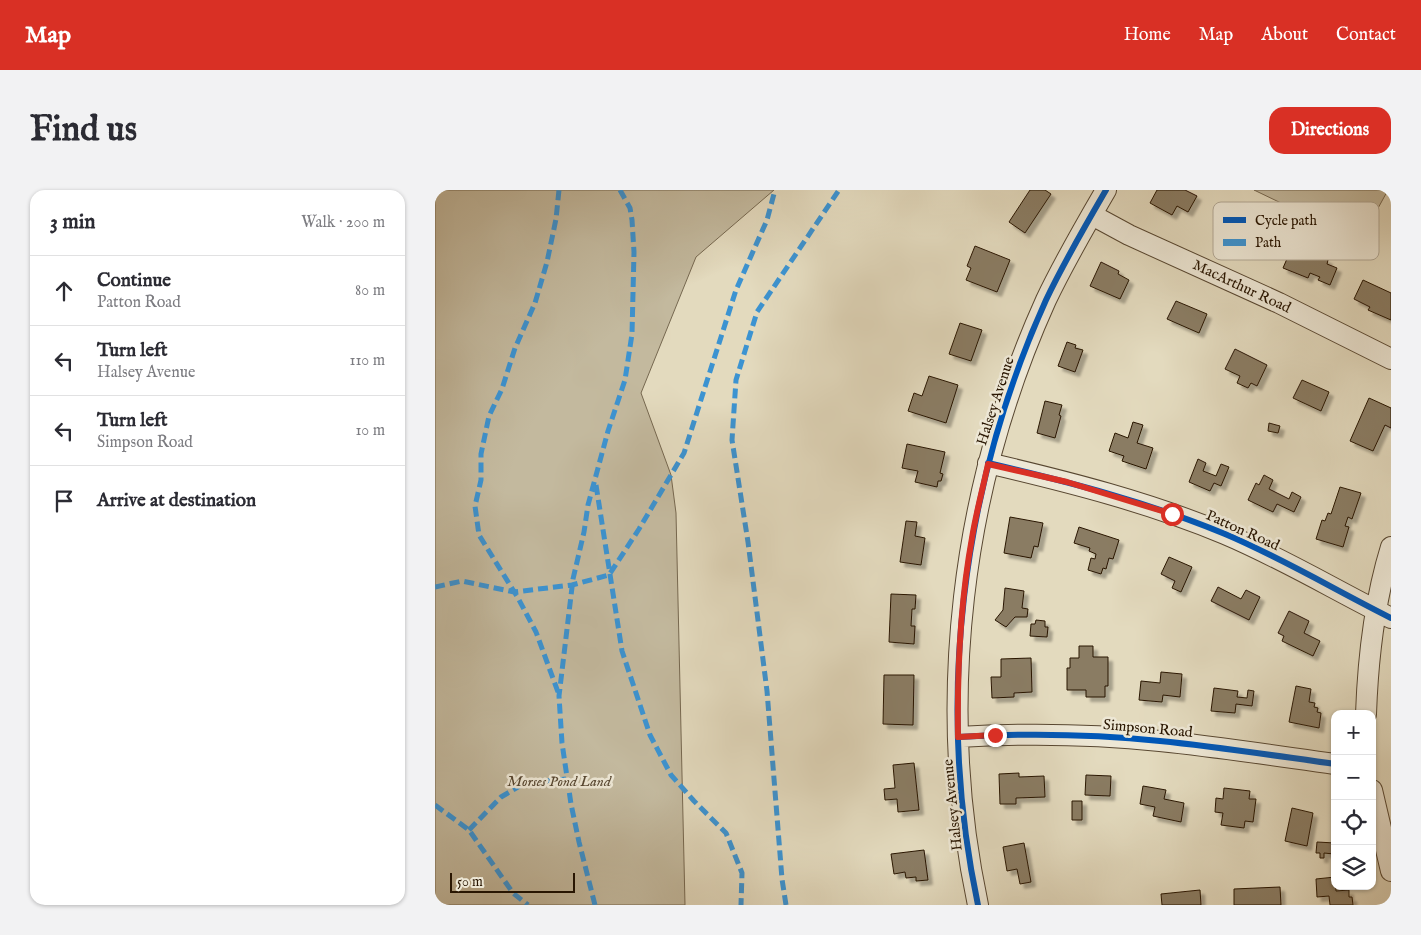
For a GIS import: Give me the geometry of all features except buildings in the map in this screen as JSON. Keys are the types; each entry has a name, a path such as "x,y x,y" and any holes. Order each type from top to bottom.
{"street":[{"name":"Halsey Avenue","path":"978,905 962,799 958,737 959,658 965,588 972,538 988,464 1011,388 1046,301 1065,261 1105,190"},
{"name":"MacArthur Road","path":"1091,215 1129,235 1279,303 1391,359"},
{"name":"Patton Road","path":"988,464 1067,482 1172,514 1252,546 1383,614"},
{"path":"1366,710 1369,667 1383,614 1391,547"},
{"name":"Simpson Road","path":"958,737 1014,734 1126,738 1331,763"},
{"path":"1374,800 1391,871"}],"green space":[{"name":"Morses Pond Land","path":"435,190 774,190 696,257 641,393 671,475 676,513 685,905 435,905"},
{"path":"1254,190 1388,190 1379,206 1379,202 1279,202"}],"marked path":[{"path":"558,692 536,632 518,598 479,535 475,506 481,480 481,454 489,416 502,389 515,348 535,303 547,262 556,219 559,190"},
{"path":"595,905 571,804 562,743 559,696 573,579 588,505 608,431 625,380 632,334 634,252 632,220 630,208 620,190"},
{"path":"435,587 462,581 514,592 572,585 609,575 684,453 736,290 767,220 775,190"},
{"path":"786,905 782,879 767,691 748,542 732,440 736,380 757,312 839,190"},
{"path":"596,485 622,651 650,735 671,775 726,833 742,873 741,905"},
{"path":"469,830 501,797 525,783 567,779"},
{"path":"435,805 469,830 513,893 528,905"}],"cycle path":[{"path":"978,905 965,829 959,752 958,674 964,597 976,521 993,445 1017,372 1046,300 1106,190"},
{"path":"988,463 1138,502 1225,534 1267,553 1391,618"},
{"path":"958,737 1008,735 1110,737 1204,746 1331,763"}],"route":[{"path":"995,735 958,737 957,704 965,588 972,538 988,464 1067,482 1172,514"}]}
